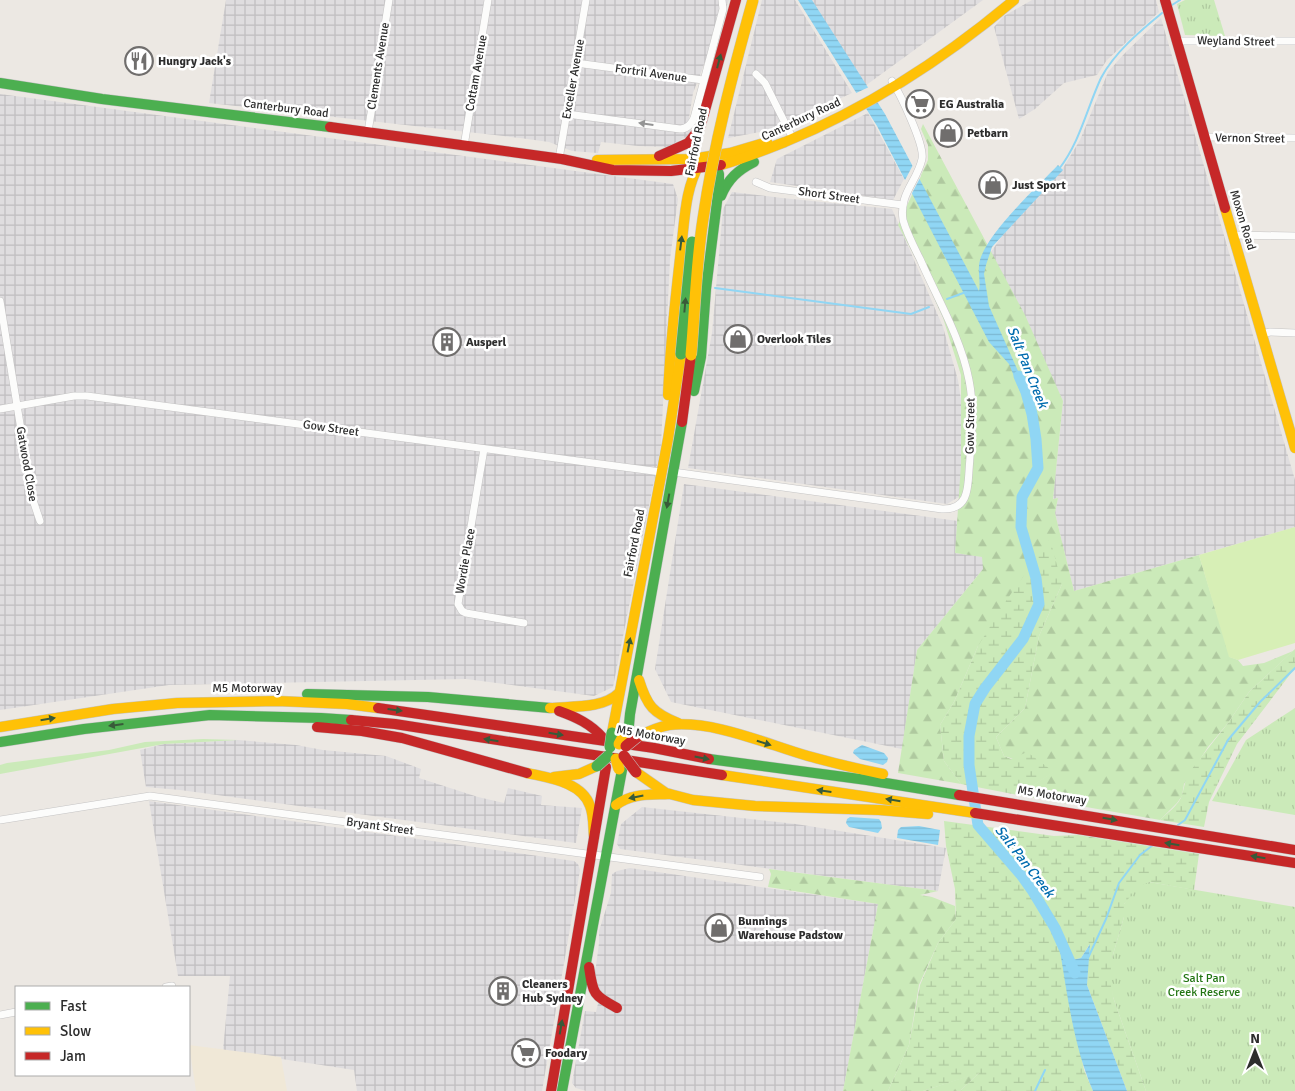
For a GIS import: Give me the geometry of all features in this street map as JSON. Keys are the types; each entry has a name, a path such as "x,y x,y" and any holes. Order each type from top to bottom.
{"main road":[{"path":"649,160 678,149 691,141 700,128 736,0"},
{"name":"Fairford Road","path":"617,751 616,714 619,693 667,472 682,418 690,260 701,184 716,110 744,0"},
{"name":"Fairford Road","path":"617,751 630,714 638,676 667,472 668,439 686,354 704,208 722,119 753,0"},
{"name":"Canterbury Road","path":"894,84 947,46 1002,0"},
{"name":"Canterbury Road","path":"0,83 102,99 368,132 564,160 586,166 647,171 696,169 711,160 790,133 894,84 948,53 1014,0"},
{"name":"Moxon Road","path":"1165,0 1294,441"},
{"name":"Canterbury Road","path":"564,160 711,160 752,156 813,130 859,102"},
{"path":"716,210 725,185 731,176 740,169 769,155 778,145"},
{"path":"682,418 688,412 701,357 706,289 719,178 711,160"},
{"path":"668,439 672,324 685,216 691,181 696,169"},
{"path":"669,171 683,182 685,216"},
{"path":"638,676 644,699 649,707 659,715 683,725 738,735 917,785"},
{"path":"200,702 233,696 341,694 428,697 550,708 586,706 612,700 619,693"},
{"name":"M5 Motorway","path":"0,727 113,709 200,702 303,702 397,710 654,748 710,759 917,785 1295,850"},
{"path":"550,708 580,718 597,731 636,772 648,782 669,794 702,802 752,807 914,808"},
{"path":"0,742 84,729 210,715 321,718 395,724 914,808 1067,827 1295,863"},
{"path":"164,720 290,724 387,735 546,776 576,788 585,795 591,807 594,837 599,855"},
{"path":"546,776 573,775 617,751 648,731 662,726 683,725"},
{"path":"563,1091 586,955 599,855 616,805 619,786 617,751"},
{"path":"594,837 617,751"},
{"path":"550,1091 572,968 583,937 617,751"},
{"path":"616,805 622,800 638,796 669,794"},
{"path":"586,955 590,969 591,990 596,997 617,1008"}],"street":[{"name":"Clements Avenue","path":"368,132 389,0"},
{"name":"Cottam Avenue","path":"464,146 488,0"},
{"name":"Exceller Avenue","path":"564,160 567,114 586,0"},
{"name":"Fortril Avenue","path":"576,63 703,80 723,9 722,0"},
{"name":"Weyland Street","path":"1176,41 1295,41"},
{"path":"756,74 764,83 790,133"},
{"path":"567,114 680,129 686,128 692,122 703,80"},
{"name":"Gow Street","path":"0,409 74,396 87,396 942,509 953,508 965,498 968,486 972,424 969,379 959,345 905,228 903,205 923,157 921,146 894,84"},
{"name":"Vernon Street","path":"1204,137 1295,138"},
{"name":"Short Street","path":"756,182 770,188 903,205"},
{"path":"1233,235 1295,236"},
{"name":"Gatwood Close","path":"0,301 32,497 40,521"},
{"path":"1262,334 1270,332 1295,332"},
{"name":"Wordie Place","path":"484,448 458,604 462,611 466,613 524,623"},
{"name":"Bryant Street","path":"0,820 150,796 760,877"},
{"path":"0,1015 15,1012"}],"shaded area":[{"path":"226,0 729,0 693,93 689,118 691,134 667,147 601,142 598,153 572,151 549,142 520,138 209,103"},
{"path":"762,0 795,0 852,93 770,130 728,138"},
{"path":"811,0 983,0 865,86"},
{"path":"1032,0 1156,0 1159,12 1107,60 1097,75 1064,83 1035,109 1019,119 994,27 1004,16"},
{"path":"1161,18 1295,480 1295,527 1074,591 1055,513 1058,498 1053,499 1063,401 991,252 1002,236 1063,168 1080,140 1108,72"},
{"path":"0,94 673,184 678,199 670,259 661,445 613,687 594,696 466,679 169,685 0,710"},
{"path":"868,113 904,179 893,200 770,182 777,159"},
{"path":"732,192 892,209 943,327 958,380 967,440 962,495 947,504 688,468 712,333 723,209"},
{"path":"684,484 958,521 955,553 983,557 983,569 917,650 902,749 671,702 655,669"},
{"path":"238,740 386,756 421,769 419,778 478,797 504,803 508,788 542,796 541,805 582,808 576,843 146,787 140,750 164,744"},
{"path":"149,801 574,861 578,864 580,870 542,1091 357,1091 354,1070 223,1050 230,976 178,976"},
{"path":"642,807 796,824 946,848 938,891 620,849 617,844 621,824"},
{"path":"630,868 878,904 843,1091 586,1091 576,1088 572,1083 585,1011 596,1012 600,995 595,974 599,931 611,893 612,874"},
{"path":"190,1045 281,1057 287,1091 196,1091"}],"green space":[{"path":"1185,0 1214,0 1225,36 1185,35 1177,4"},
{"path":"923,124 1025,315 1063,401 1053,499 1058,498 1055,513 1074,591 1199,555 1230,657 1238,660 1243,666 1264,663 1293,651 1249,692 1228,723 1208,747 1184,784 1182,796 1160,820 1018,795 1053,772 1004,756 996,737 1025,708 1039,636 1062,584 978,646 954,702 940,725 944,761 961,784 898,773 917,650 983,569 982,557 955,553 961,464 961,375 943,318 920,267 898,225 928,160 928,145 921,129"},
{"path":"1295,527 1295,643 1238,660 1229,657 1199,555"},
{"path":"1050,539 1062,584 1039,636 1025,708 996,737 1004,756 1011,759 1027,752 1054,772 1018,795 961,784 944,761 940,725 954,702 978,646 1008,598"},
{"path":"1295,649 1295,668 1237,744 1209,802 1204,827 1160,820 1178,802 1188,774 1228,723 1249,692"},
{"path":"1295,708 1295,815 1212,801 1246,740"},
{"path":"203,739 238,740 164,744 0,774 0,765 7,763 109,750 145,742"},
{"path":"944,821 1054,836 1078,835 1199,854 1194,890 1149,882 1124,904 1124,917 1112,958 1113,997 1146,1091 1127,1091 1087,985 1089,945 1081,958 1068,961 1061,952 1084,1070 1093,1091 960,1091 979,1073 923,1091 888,1091 909,1045 920,985 938,943 956,919 955,889 946,846"},
{"path":"769,869 938,891 920,895 932,897 955,906 956,919 938,943 919,985 909,1045 888,1091 843,1091 878,904 768,887 771,874"},
{"name":"Salt Pan Creek Reserve","path":"1149,882 1295,907 1295,1091 1146,1091 1113,997 1110,978 1112,958 1124,917 1124,904 1138,887"},
{"path":"980,1072 960,1091 923,1091"}],"water":[{"path":"798,0 812,0 885,114 979,291 980,260 993,236 1014,210 1058,165 1063,170 992,247 984,274 989,306 1026,389 1020,391 1009,364 989,342 877,126"},
{"path":"862,745 884,753 888,758 887,762 883,765 860,759 853,753 854,750"},
{"path":"850,817 879,819 882,828 878,833 849,827 846,823"},
{"path":"919,826 940,830 938,845 897,838 898,830 901,827"},
{"path":"1090,944 1087,985 1127,1091 1093,1091 1076,1040 1060,951 1068,961 1081,958"}],"pier":[{"path":"869,87 879,101 864,109 854,94"},
{"path":"914,163 921,176 911,195 904,182"}],"waterway":[{"path":"1172,5 1180,0"},
{"path":"1059,169 1083,125 1096,89 1106,69 1128,43 1162,13"},
{"path":"715,288 911,314 929,307"},
{"path":"947,299 966,292"},
{"name":"Salt Pan Creek","path":"1019,376 1032,414 1036,439 1038,468 1022,497 1021,527 1036,578 1039,604 1023,639 975,704 969,736 969,765 978,825 1032,890 1055,928 1075,973"},
{"path":"1178,825 1185,820 1228,740 1260,702 1295,668"},
{"path":"1088,958 1106,919 1119,883 1140,855 1153,845"},
{"path":"1035,1091 1045,1070"}],"traffic: fast":[{"path":"0,83 102,99 330,127"},
{"path":"694,391 701,357 706,289 719,186 719,174 713,159"},
{"path":"721,196 734,176 754,162"},
{"path":"681,354 692,242"},
{"path":"628,736 630,714 682,422"},
{"path":"307,694 428,697 550,708"},
{"path":"0,742 84,729 210,715 351,720"},
{"path":"610,747 612,733"},
{"path":"597,766 608,756"},
{"path":"709,759 867,780 959,795"},
{"path":"562,1091 622,770"}],"traffic: slow":[{"path":"691,355 699,253 707,191 738,54 753,0"},
{"path":"721,165 785,142 876,97 933,62 988,22 1014,0"},
{"path":"597,160 691,159 730,153 767,142"},
{"path":"668,395 670,356 685,211 689,191 700,163"},
{"path":"1225,208 1295,448"},
{"path":"612,733 668,439 681,354"},
{"path":"639,680 645,696 652,707 662,716 678,723"},
{"path":"550,708 596,704 604,702 619,693"},
{"path":"0,727 113,709 177,703 277,701 347,704 378,708"},
{"path":"637,737 669,725 704,726 740,734 817,759 883,774"},
{"path":"619,744 624,735"},
{"path":"616,759 619,769"},
{"path":"554,777 579,774 597,766"},
{"path":"636,772 666,793 693,800 755,806 879,810 928,814"},
{"path":"527,773 564,782 580,791 590,806 594,837"},
{"path":"722,775 975,813"},
{"path":"616,805 628,798 669,794"}],"traffic: jam":[{"path":"659,156 688,143 700,128 736,0"},
{"path":"1165,0 1225,208"},
{"path":"330,127 562,159 613,170 671,171 721,165"},
{"path":"682,422 691,355"},
{"path":"378,708 654,748 709,759"},
{"path":"559,711 583,722 603,738"},
{"path":"351,720 395,724 722,775"},
{"path":"317,727 362,731 402,738 527,773"},
{"path":"626,746 637,737"},
{"path":"624,756 636,772"},
{"path":"551,1091 606,767"},
{"path":"959,795 1295,850"},
{"path":"975,813 1295,863"},
{"path":"589,967 595,993 617,1008"}],"place":[{"name":"Hungry Jack's","path":"139,61"},
{"name":"EG Australia","path":"920,104"},
{"name":"Petbarn","path":"948,133"},
{"name":"Just Sport","path":"993,185"},
{"name":"Overlook Tiles","path":"738,339"},
{"name":"Ausperl","path":"447,342"},
{"name":"Bunnings Warehouse Padstow","path":"719,928"},
{"name":"Cleaners Hub Sydney","path":"503,991"},
{"name":"Foodary","path":"526,1053"}]}
